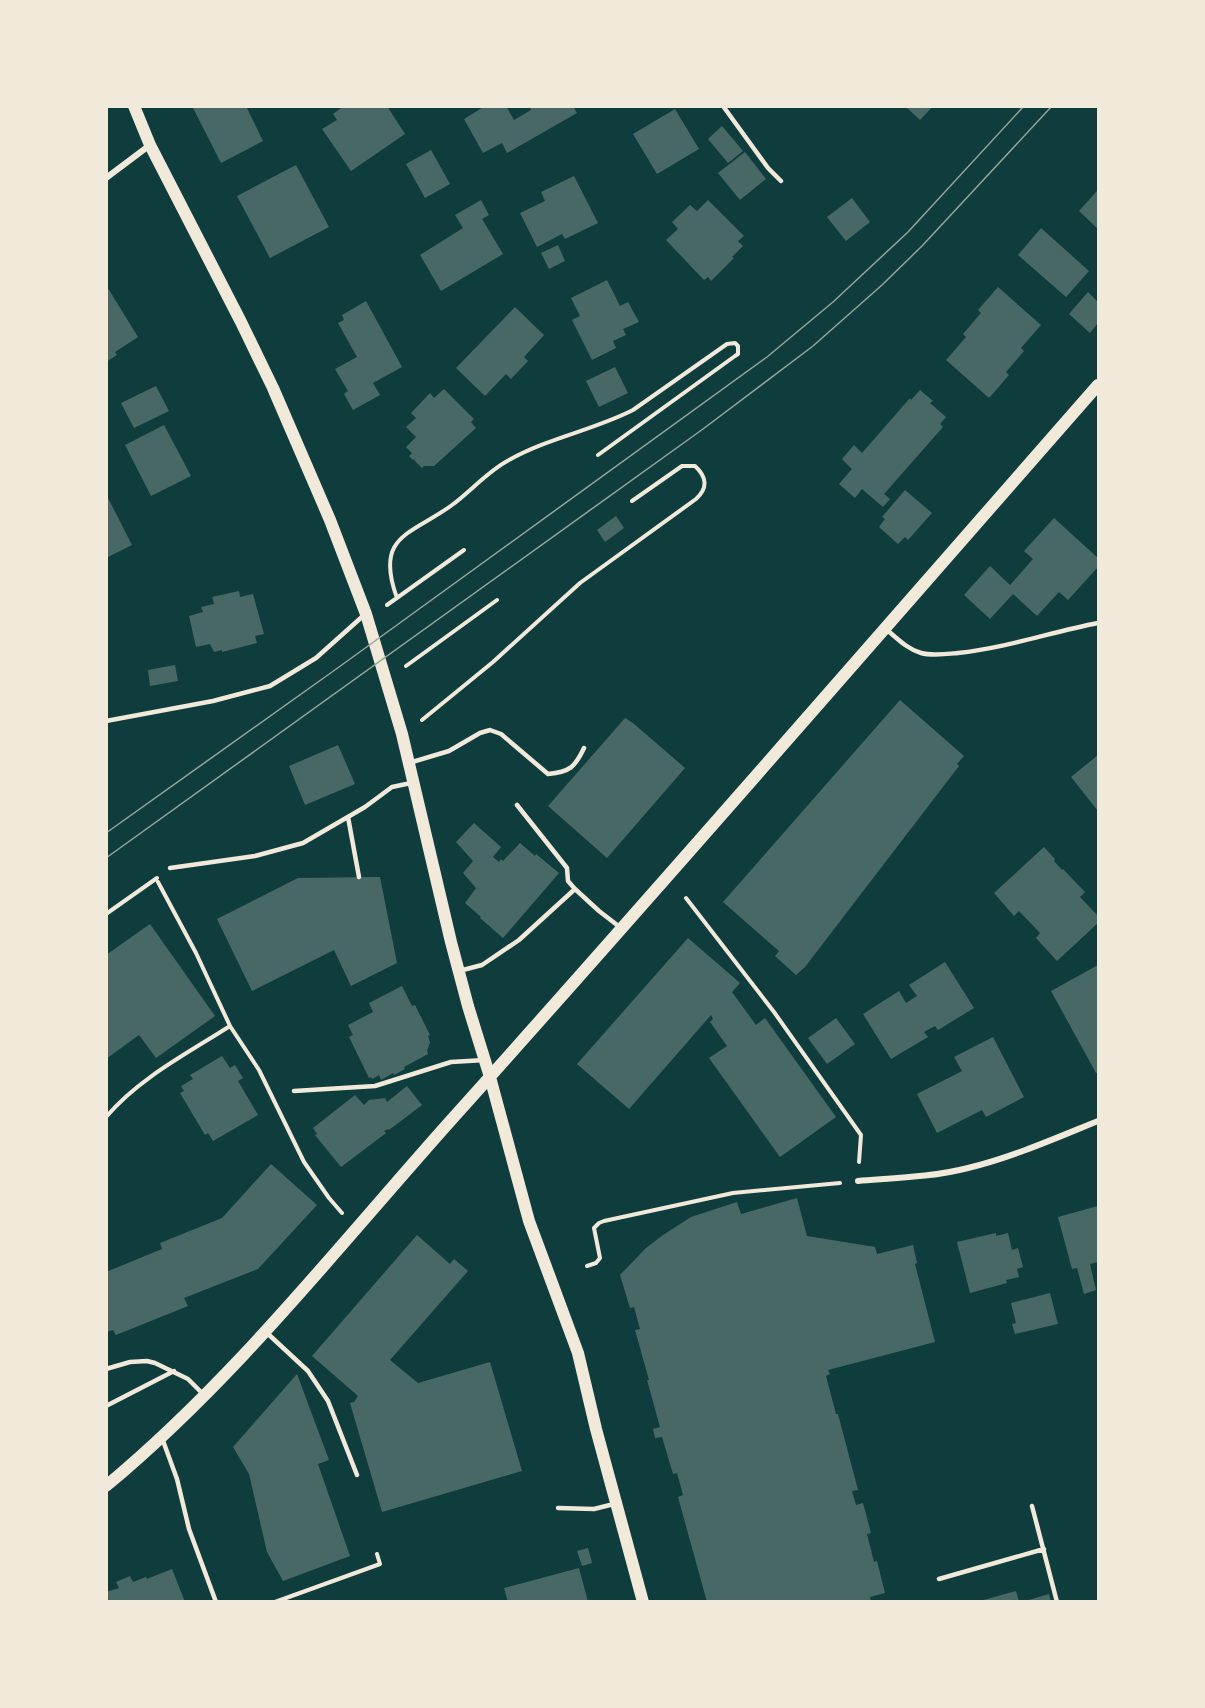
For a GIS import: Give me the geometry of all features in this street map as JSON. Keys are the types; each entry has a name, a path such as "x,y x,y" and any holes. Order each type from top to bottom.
{"main road":[{"path":"134,106 150,145 242,322 273,388 330,520 366,614 414,782 458,972 490,1077 529,1221 578,1353 643,1602"},
{"path":"106,1486 162,1438 205,1396 265,1331 1098,385"}],"street":[{"path":"106,178 150,145"},
{"path":"858,1181 968,1168 1031,1148 1098,1121"}],"lane":[{"path":"723,106 768,168 781,181"},
{"path":"106,721 270,686 316,658 366,614"},
{"path":"885,628 907,647 922,653 946,654 982,650 1098,623"},
{"path":"409,763 448,751 490,730 501,734 548,774 563,773 577,762 584,748"},
{"path":"170,868 255,855 303,843 365,807 392,788 414,782"},
{"path":"516,805 567,868 568,881 599,911 621,928"},
{"path":"348,817 359,877"},
{"path":"458,972 482,965 519,940 575,889"},
{"path":"294,1090 375,1086 451,1062 484,1060"},
{"path":"265,1331 308,1371 328,1401 357,1475"},
{"path":"106,1369 130,1362 147,1361 188,1379 205,1396"},
{"path":"106,1406 174,1371"},
{"path":"162,1438 177,1479 189,1529 216,1602"},
{"path":"558,1508 594,1509 616,1504"},
{"path":"1032,1506 1057,1602"},
{"path":"939,1579 1044,1549"}],"path":[{"path":"397,598 389,573 390,557 399,541 410,530 453,504 507,461 536,447 619,417 633,410 727,344 735,343 738,346 738,354 598,455"},
{"path":"422,720 476,677 580,583 702,494 705,482 695,466 682,466 632,501"},
{"path":"387,606 464,550"},
{"path":"406,666 497,600"},
{"path":"106,914 170,868"},
{"path":"156,878 231,1026 259,1070 304,1162 343,1214"},
{"path":"587,1266 596,1263 600,1258 594,1228 604,1221 734,1193 858,1181 861,1135 774,1012 686,898"},
{"path":"106,1117 119,1102 153,1076 231,1026"},
{"path":"275,1602 380,1564 377,1554"}],"building":[{"path":"192,106 246,106 263,141 221,163"},
{"path":"344,106 387,106 405,134 351,171 322,129 337,120 333,114"},
{"path":"485,106 506,106 514,120 531,110 529,106 573,106 577,113 507,153 502,143 483,153 464,119"},
{"path":"905,106 933,106 920,120"},
{"path":"675,109 699,149 657,174 633,134"},
{"path":"722,126 743,151 728,163 708,139"},
{"path":"431,150 450,184 425,198 406,164"},
{"path":"745,152 766,179 740,200 718,173"},
{"path":"296,165 329,227 270,258 237,196"},
{"path":"574,176 598,223 565,239 562,234 537,247 520,213 545,201 541,192"},
{"path":"1098,190 1098,229 1079,211"},
{"path":"852,198 870,222 846,241 827,217"},
{"path":"481,200 489,215 482,219 503,254 441,291 420,255 463,228 455,215"},
{"path":"708,200 744,236 738,241 743,246 711,281 708,277 704,280 666,240 678,229 672,222 690,205 697,211"},
{"path":"1041,228 1089,271 1066,297 1018,255"},
{"path":"558,245 565,261 549,269 541,253"},
{"path":"607,280 620,306 628,302 639,322 623,329 626,335 613,341 616,348 592,360 572,320 580,316 571,298"},
{"path":"106,285 138,337 115,352 117,355 106,362"},
{"path":"998,287 1041,325 1021,348 1024,351 1006,372 1009,375 989,398 946,360 966,337 963,334 981,313 978,310"},
{"path":"1088,292 1098,302 1098,323 1090,333 1069,314"},
{"path":"366,301 402,367 373,383 380,395 353,410 344,394 348,391 335,369 357,357 338,323 344,320 342,315"},
{"path":"515,307 544,335 524,357 528,361 511,379 506,374 485,396 456,368"},
{"path":"615,367 628,393 599,407 586,381"},
{"path":"156,386 169,411 134,428 121,403"},
{"path":"444,389 474,419 471,422 476,428 434,466 422,468 414,460 417,458 413,460 409,456 412,453 406,447 416,437 406,427 416,418 411,413 430,393 434,398"},
{"path":"920,390 933,401 930,403 946,417 940,424 943,427 884,494 890,499 883,507 862,489 855,498 839,484 852,469 842,459 854,445 862,453 910,398 911,400"},
{"path":"164,425 191,476 151,496 125,445"},
{"path":"905,490 932,513 908,540 905,537 898,544 879,527 885,519 882,517"},
{"path":"106,494 132,545 106,558"},
{"path":"616,516 624,528 605,542 597,530"},
{"path":"1054,518 1098,558 1098,567 1068,600 1059,592 1037,616 1013,594 990,619 964,595 990,566 1010,585 1033,559 1024,551"},
{"path":"239,591 240,597 253,594 264,634 255,636 257,643 222,652 222,650 214,652 210,644 196,647 189,616 203,612 201,607 214,604 212,597"},
{"path":"175,665 178,681 150,686 148,670"},
{"path":"900,700 964,756 957,764 959,766 805,967 796,975 775,956 779,951 723,902"},
{"path":"625,718 685,768 607,858 548,806"},
{"path":"338,745 355,784 305,805 289,766"},
{"path":"1098,755 1098,811 1071,777"},
{"path":"474,823 501,847 493,857 499,862 501,859 503,861 520,843 559,873 503,938 465,903 476,888 463,873 473,861 456,842"},
{"path":"1044,847 1062,870 1085,892 1080,897 1098,916 1098,923 1057,961 1036,938 1040,933 1019,911 1014,916 994,893"},
{"path":"380,877 397,963 351,986 334,950 252,991 217,919 298,878"},
{"path":"150,924 215,1016 156,1058 139,1035 106,1059 106,955"},
{"path":"688,938 740,983 732,992 756,1025 765,1018 836,1117 780,1157 709,1058 727,1046 710,1022 713,1019 711,1015 629,1109 577,1064"},
{"path":"945,962 974,1008 938,1030 935,1026 924,1032 928,1037 891,1059 863,1014 899,991 906,1003 917,996 909,985"},
{"path":"1098,965 1098,1072 1096,1073 1051,991"},
{"path":"402,986 412,1006 415,1005 430,1035 428,1036 430,1042 428,1054 394,1075 393,1073 381,1080 379,1075 372,1079 369,1078 349,1037 353,1035 348,1025 373,1012 369,1003"},
{"path":"836,1018 855,1044 827,1064 808,1038"},
{"path":"993,1037 1024,1097 986,1117 982,1110 937,1133 917,1094 962,1071 954,1057"},
{"path":"222,1056 230,1068 235,1065 243,1078 238,1081 258,1115 213,1141 208,1133 205,1135 180,1093 184,1091 181,1086 193,1079 190,1075"},
{"path":"407,1086 422,1105 389,1130 384,1131 386,1133 341,1167 315,1135 317,1134 313,1128 355,1095 364,1105 369,1100 385,1098 387,1102"},
{"path":"271,1164 317,1205 258,1269 184,1298 188,1306 116,1335 113,1330 106,1332 106,1272 162,1249 160,1243 222,1218"},
{"path":"797,1198 807,1236 875,1247 877,1254 913,1245 917,1263 915,1264 935,1342 828,1370 830,1374 826,1376 858,1490 852,1491 856,1505 863,1503 871,1533 867,1534 885,1593 870,1597 871,1602 707,1602 678,1497 683,1495 677,1473 673,1474 662,1437 655,1438 653,1429 660,1427 635,1330 640,1329 634,1307 630,1308 620,1275 646,1248 691,1217 737,1202 741,1214"},
{"path":"1098,1206 1098,1262 1090,1264 1096,1290 1084,1294 1077,1268 1072,1269 1058,1217"},
{"path":"996,1233 996,1236 1008,1233 1012,1250 1018,1248 1023,1267 1017,1269 1019,1277 1006,1280 1007,1283 970,1293 957,1242"},
{"path":"417,1235 450,1264 454,1259 468,1271 390,1360 418,1383 490,1362 522,1471 382,1512 350,1403 354,1402 358,1396 312,1356"},
{"path":"1050,1293 1058,1324 1015,1334 1012,1324 1016,1323 1011,1303"},
{"path":"297,1374 329,1460 318,1464 350,1556 283,1581 267,1552 249,1474 233,1447"},
{"path":"588,1548 592,1563 582,1566 577,1551"},
{"path":"579,1568 588,1602 508,1602 504,1588"},
{"path":"172,1569 185,1602 109,1602 106,1592 119,1588 116,1582 130,1576 133,1582 146,1577 147,1579"},
{"path":"1016,1591 1019,1602 980,1602 980,1601"},
{"path":"1049,1594 1051,1602 1025,1602 1025,1601"}],"tram line":[{"path":"106,833 767,357 833,302 908,232 1024,106"},
{"path":"106,858 703,429 813,346 922,246 1052,106"}]}
